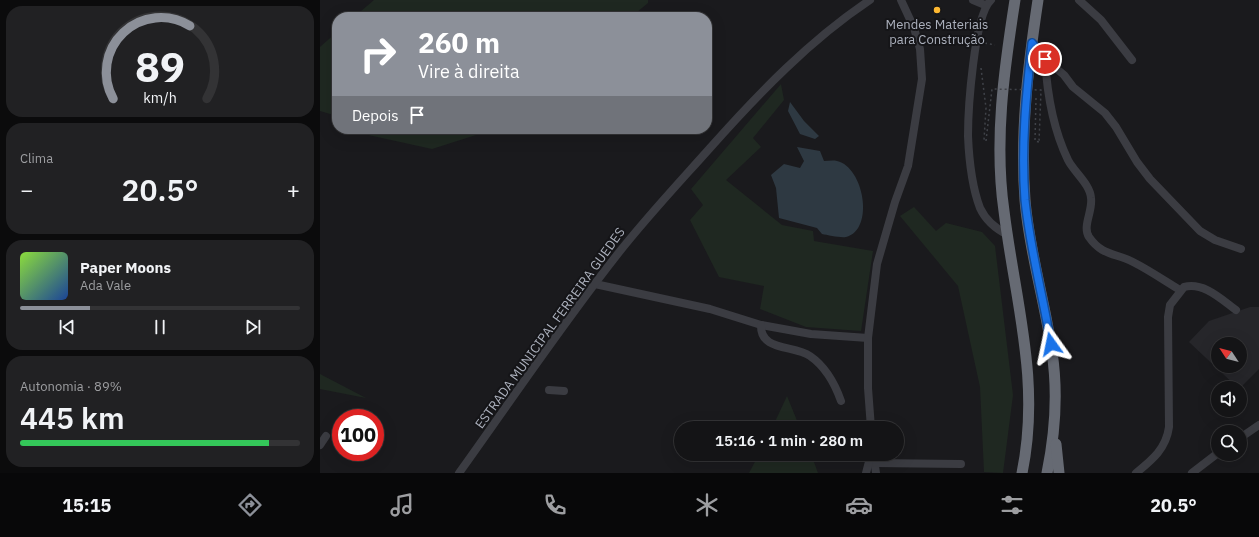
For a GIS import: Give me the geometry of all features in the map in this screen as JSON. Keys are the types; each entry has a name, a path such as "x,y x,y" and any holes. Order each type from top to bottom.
{"highway":[{"path":"1015,0 1000,121 1001,171 1004,211 1029,371 1029,405 1022,473"},
{"path":"1038,0 1026,99 1025,199 1030,239 1052,354 1059,473"},
{"path":"1047,473 1055,405"}],"street":[{"name":"ESTRADA MUNICIPAL FERREIRA GUEDES","path":"459,473 595,284 664,199 738,116 801,55 870,0"},
{"path":"870,421 868,388 868,338 876,264 908,166 912,147 914,118 920,95 922,79 920,49 914,28 901,0"},
{"path":"973,0 988,2 977,42 969,123 969,149 973,176 981,210 997,230 1008,235"},
{"path":"1080,0 1101,20 1132,60"},
{"path":"1032,43 1045,59 1064,75 1073,87 1105,113 1116,127 1137,162 1150,179 1200,231 1215,240 1241,249"},
{"path":"1045,59 1046,84 1058,134 1068,160 1089,191 1091,198 1087,229 1089,236 1103,251 1132,261 1180,290"},
{"path":"595,284 710,309 761,325 811,334 868,338"},
{"path":"1136,473 1156,456 1168,436 1168,317 1170,306 1180,290 1184,287 1196,285 1210,291 1236,310"},
{"path":"761,325 761,334 764,339 782,347 802,352 820,364 834,383 842,401"},
{"path":"549,390 564,391"},
{"path":"1247,433 1259,425"},
{"path":"320,445 326,436"},
{"path":"1192,473 1211,458"},
{"path":"866,473 870,461"},
{"path":"876,473 874,463 961,464"}],"path":[{"path":"977,42 995,45"},
{"path":"980,63 986,108 984,140 986,141 992,88 1041,90 1039,142 1035,141 1036,86"}],"shaded area":[{"path":"374,0 648,0 648,3 637,12 360,12"},
{"path":"332,36 332,115 320,111 320,47"},
{"path":"781,84 784,100 753,138 761,147 726,180 782,225 813,231 814,241 873,251 861,331 806,327 760,309 764,286 719,277 690,220 703,205 691,189"},
{"path":"790,102 804,121 819,136 815,139 800,134 788,111"},
{"path":"364,134 479,134 432,149"},
{"path":"797,147 820,151 824,161 837,161 846,166 854,174 859,186 863,211 861,223 855,232 846,237 831,236 822,234 817,228 779,218 776,188 771,175 784,164 800,168 804,161"},
{"path":"914,207 936,231 946,223 982,232 995,246 1013,395 1003,473 984,472 980,387 958,286 900,216"},
{"path":"1250,307 1259,307 1259,369 1247,381 1231,381 1222,373 1247,373 1247,337 1211,337 1211,363 1189,342 1209,321"},
{"path":"320,374 366,398 320,389"},
{"path":"787,396 797,421 775,421"},
{"path":"755,461 814,461 818,473 749,473"}],"place":[{"name":"Mendes Materiais para Construção","path":"937,10"}],"route":[{"path":"1045,59 1032,43 1026,99 1025,199 1030,239 1051,344"}]}
